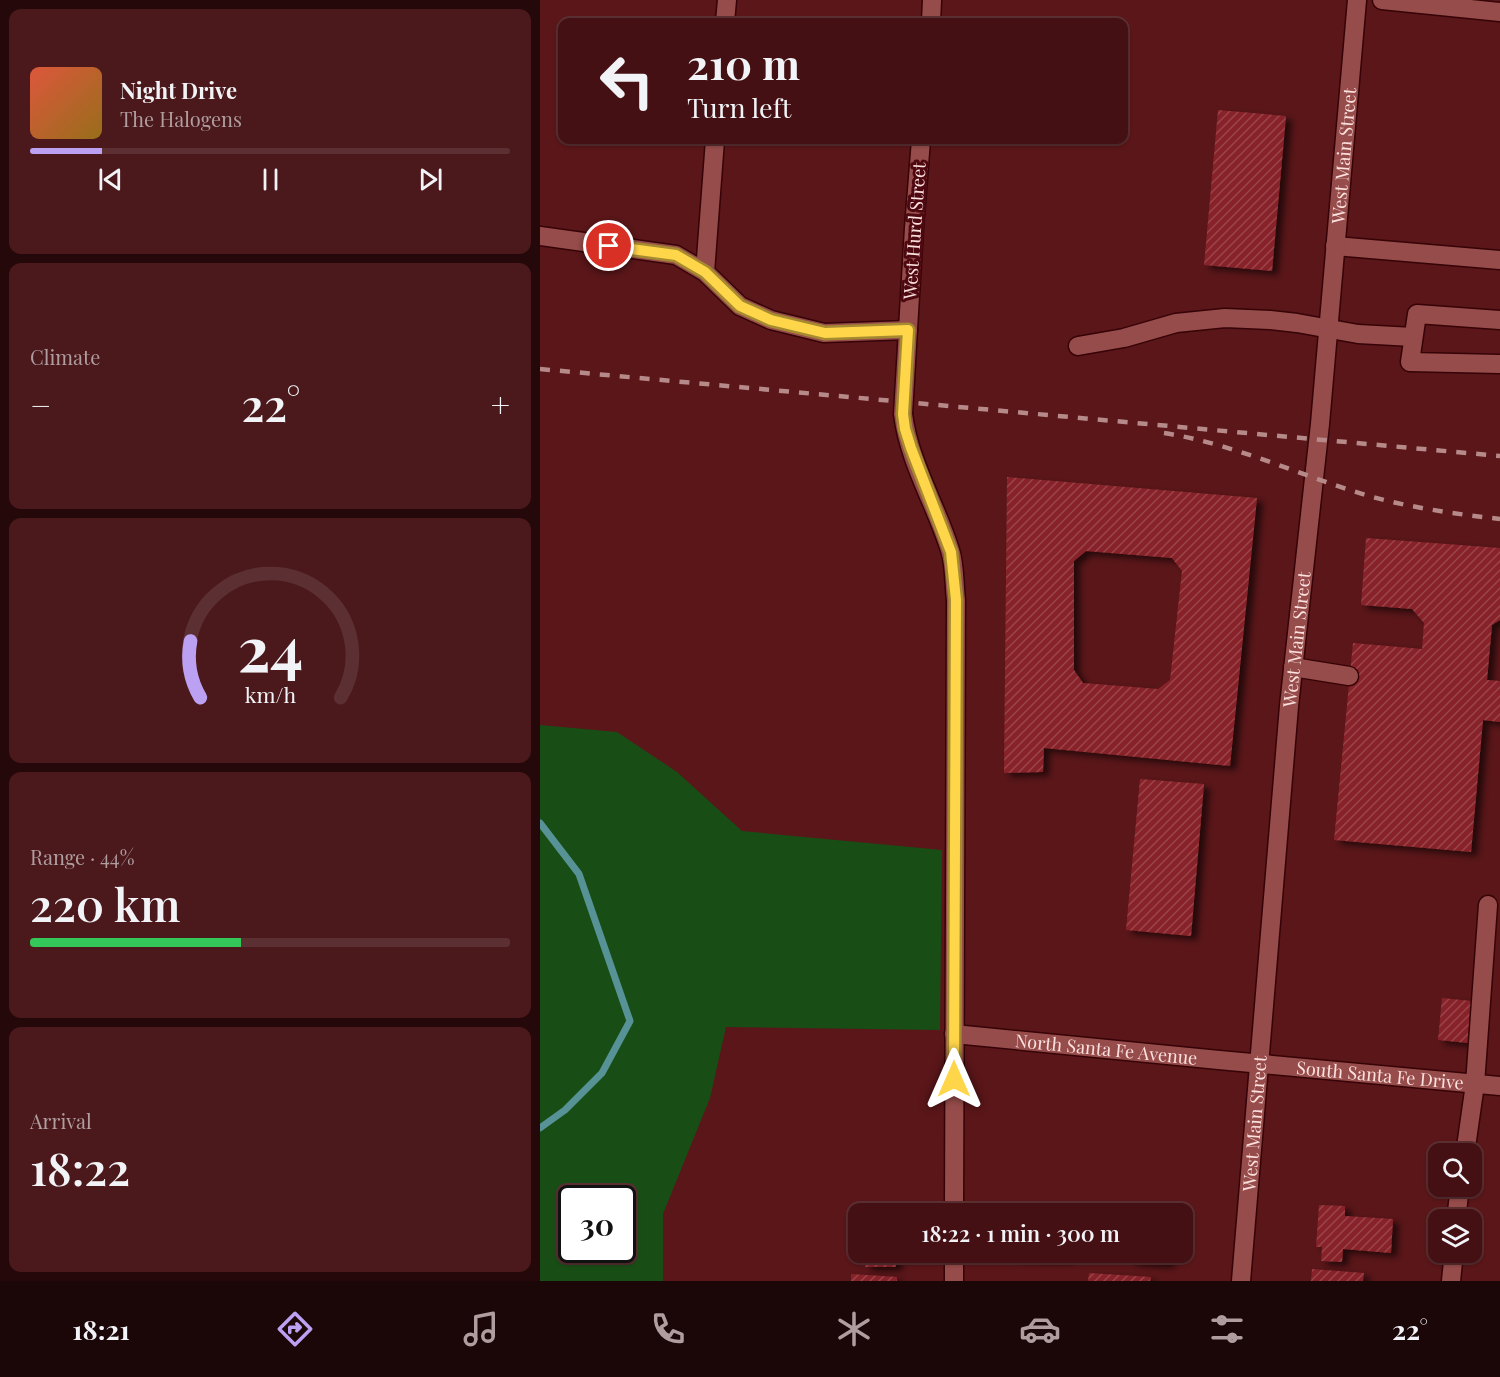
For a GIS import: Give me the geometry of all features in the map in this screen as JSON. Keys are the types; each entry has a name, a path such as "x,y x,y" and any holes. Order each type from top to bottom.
{"street":[{"path":"725,18 727,0"},
{"path":"931,18 932,0"},
{"name":"West Main Street","path":"1241,1281 1293,667 1320,424 1357,0"},
{"path":"1382,0 1500,12"},
{"path":"705,272 715,144"},
{"name":"West Hurd Street","path":"921,144 903,414 911,448 951,552 956,600 954,1203"},
{"path":"540,236 676,255 705,272 740,306 771,320 825,333 908,330"},
{"path":"1335,246 1500,260"},
{"path":"1500,320 1418,314 1410,362 1500,364"},
{"path":"1078,346 1124,338 1176,323 1225,318 1270,320 1358,334 1413,337"},
{"path":"1293,667 1349,676"},
{"path":"1467,1143 1475,1084 1488,905"},
{"name":"North Santa Fe Avenue","path":"954,1034 1259,1064"},
{"name":"South Santa Fe Drive","path":"1259,1064 1500,1086"},
{"path":"954,1263 954,1281"},
{"path":"1451,1281 1453,1263"}],"green space":[{"path":"540,725 617,732 677,772 742,831 942,850 940,1030 726,1027 710,1098 663,1214 663,1281 540,1281"}],"building":[{"path":"1218,110 1286,116 1272,271 1204,265"},
{"path":"1007,477 1257,498 1230,766 1044,748 1043,772 1004,773","holes":["1086,551 1172,558 1182,571 1170,680 1158,689 1083,683 1074,670 1074,561"]},
{"path":"1366,538 1500,548 1500,620 1492,625 1487,680 1500,681 1500,722 1483,720 1471,852 1334,840 1353,643 1422,649 1424,623 1412,609 1361,605"},
{"path":"1140,779 1204,784 1191,936 1126,930"},
{"path":"1442,998 1472,1001 1468,1043 1438,1040"},
{"path":"1319,1205 1345,1206 1345,1216 1393,1219 1391,1253 1343,1249 1342,1262 1321,1261 1322,1247 1316,1247"},
{"path":"865,1263 896,1263 896,1267 865,1267"},
{"path":"1312,1269 1364,1273 1363,1281 1311,1281"},
{"path":"1089,1273 1151,1277 1150,1281 1088,1281"},
{"path":"851,1274 897,1277 897,1281 851,1281"}],"waterway":[{"path":"540,823 579,874 630,1021 602,1073 565,1110 540,1128"}],"railway":[{"path":"540,369 1500,456"},
{"path":"1164,433 1216,445 1369,496 1434,510 1500,519"}],"route":[{"path":"609,246 676,255 705,272 740,306 771,320 825,333 908,330 903,414 905,429 951,552 956,600 954,1079"}]}
